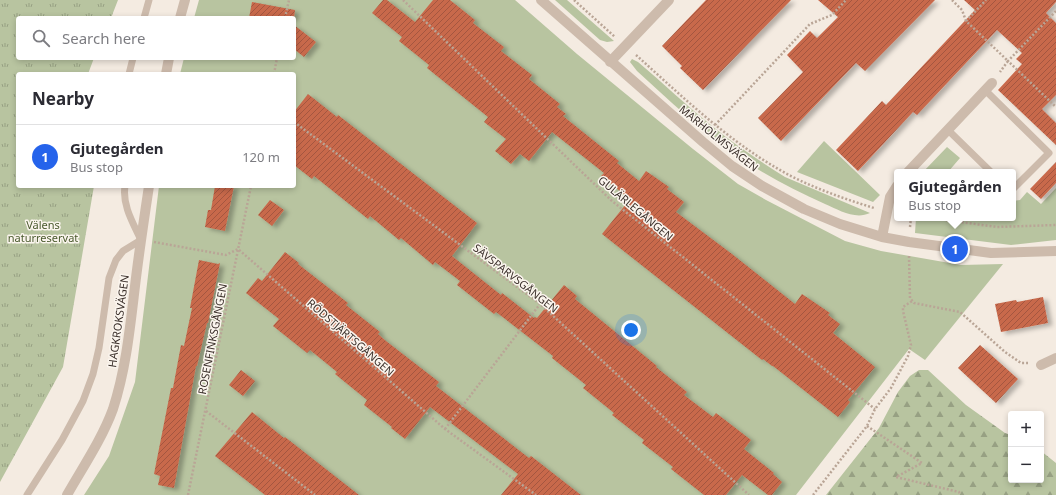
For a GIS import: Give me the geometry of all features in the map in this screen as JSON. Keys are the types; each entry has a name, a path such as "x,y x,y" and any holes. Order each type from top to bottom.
{"street":[{"path":"181,16 185,0"},
{"name":"MARHOLMSVÄGEN","path":"540,0 702,142 732,166 762,186 804,209 840,224 882,238 990,254 1056,252"},
{"path":"610,62 669,0"},
{"path":"166,72 169,60"},
{"path":"911,169 988,86"},
{"name":"HAGKROKSVÄGEN","path":"67,495 104,430 120,384 128,352 149,188"},
{"path":"882,238 886,212 890,197 894,191"},
{"path":"1040,365 1056,358"}],"lane":[{"path":"145,16 149,0"},
{"path":"130,72 132,60"},
{"path":"988,86 1049,153 1016,186"},
{"path":"948,130 988,169"},
{"path":"27,495 62,440 84,401 95,367 109,278 116,260 123,252 141,240 126,203 125,188"}],"path":[{"path":"285,16 289,0"},
{"name":"GULÄRLEGÅNGEN","path":"403,0 612,202 875,409"},
{"path":"574,0 715,125 753,152 789,175 840,197 886,212"},
{"path":"715,125 810,24 832,15 846,0"},
{"path":"952,0 962,10 966,21 1056,107"},
{"path":"966,21 986,0"},
{"path":"988,86 1008,61 1056,11"},
{"path":"274,72 277,60"},
{"name":"SÄVSPARVSGÅNGEN","path":"296,123 540,304 749,495"},
{"name":"ROSENFINKSGÅNGEN","path":"188,495 251,188"},
{"path":"911,221 909,242 910,298 912,301 914,303 960,312 1005,352 1021,363 1040,365"},
{"path":"952,221 997,227 1056,225"},
{"path":"141,240 226,255 238,249"},
{"name":"RÖDSTJÄRTSGÅNGEN","path":"238,249 445,429 536,495"},
{"path":"813,495 867,426 875,409 891,388 908,356 911,345 903,307 912,301"},
{"path":"445,429 540,304"},
{"path":"206,411 315,495"},
{"path":"867,426 922,463 896,477 959,492 960,495"}],"green space":[{"name":"Välens naturreservat","path":"0,0 118,0 112,16 16,16 16,60 93,60 89,72 16,72 16,188 94,188 63,367 0,482"},
{"path":"199,0 515,0 577,54 693,149 738,184 766,200 845,241 881,251 961,265 1003,264 925,360 909,349 796,495 84,495 109,456 135,382 159,188 296,188 296,72 180,72 184,60 296,60 296,16 195,16"},
{"path":"555,0 567,0 614,41 607,42 600,40"},
{"path":"632,59 638,62 693,111 766,165 785,177 870,213 864,215 853,215 841,211 795,190 765,174 737,156 710,136 637,71 630,62"},
{"path":"824,141 880,195 873,202 797,172"},
{"path":"947,147 960,158 951,169 926,169"},
{"path":"1056,188 1056,240 1011,245 915,233 916,221 1016,221 1016,201 1020,200 1027,192 1041,204"},
{"path":"919,370 928,370 966,405 1008,434 1008,483 1044,483 1044,453 1056,463 1056,495 826,495 879,428 898,392 910,376"}],"building":[{"path":"383,0 387,0 415,22 433,0 450,0 475,20 473,23 504,47 501,51 532,75 529,79 560,104 557,107 566,114 563,116 619,161 617,163 639,181 646,171 669,187 667,189 684,202 676,212 795,304 802,294 830,313 828,315 840,324 833,333 875,367 848,400 850,402 838,417 773,366 763,359 762,360 602,234 630,199 601,176 604,173 552,132 529,161 520,154 511,164 495,151 506,139 484,122 488,117 427,68 429,65 399,41 402,37 372,13"},
{"path":"706,0 791,0 703,90 680,68 682,66 662,46"},
{"path":"818,0 935,0 865,71 856,63 781,141 758,118 803,72 787,55 810,31 817,38 838,17"},
{"path":"964,0 1056,0 1056,2 1046,13 1056,23 1056,95 1042,109 1056,123 1056,145 998,90 1022,64 1016,59 1022,53 997,30 917,115 913,112 858,171 836,150 882,101 886,105 975,10"},
{"path":"252,2 295,10 294,16 249,16"},
{"path":"296,27 316,42 304,57 296,51"},
{"path":"308,94 337,117 338,115 477,223 452,256 501,295 502,293 534,318 537,318 564,285 577,296 575,299 687,392 684,395 713,417 716,413 751,440 744,449 774,473 773,474 782,482 772,495 768,495 742,475 726,495 704,495 671,469 673,467 642,443 644,440 612,415 614,413 583,388 586,385 552,358 553,356 496,312 494,314 457,285 460,281 435,262 433,265 401,238 399,240 370,216 368,219 314,176 312,179 296,167 296,109"},
{"path":"1056,162 1056,183 1041,199 1030,189"},
{"path":"215,188 234,188 225,231 205,227 208,210 211,210"},
{"path":"270,200 284,210 272,226 258,215"},
{"path":"285,252 348,303 346,305 380,332 378,334 386,341 439,382 436,386 529,458 531,456 581,495 501,495 518,474 430,407 405,439 391,428 392,427 364,405 367,400 335,374 337,372 310,350 307,353 273,326 279,319 246,293 258,278 262,281"},
{"path":"199,260 218,264 220,263 208,323 196,366 174,488 158,485 160,476 154,474 171,388 173,388 181,345 184,346 192,308 190,308"},
{"path":"1043,297 1048,323 1001,332 995,304"},
{"path":"980,345 1018,379 996,403 958,368"},
{"path":"241,370 255,381 243,396 229,385"},
{"path":"252,412 359,495 265,495 215,456"}],"place":[{"name":"Gjutegården","path":"955,249"}]}
